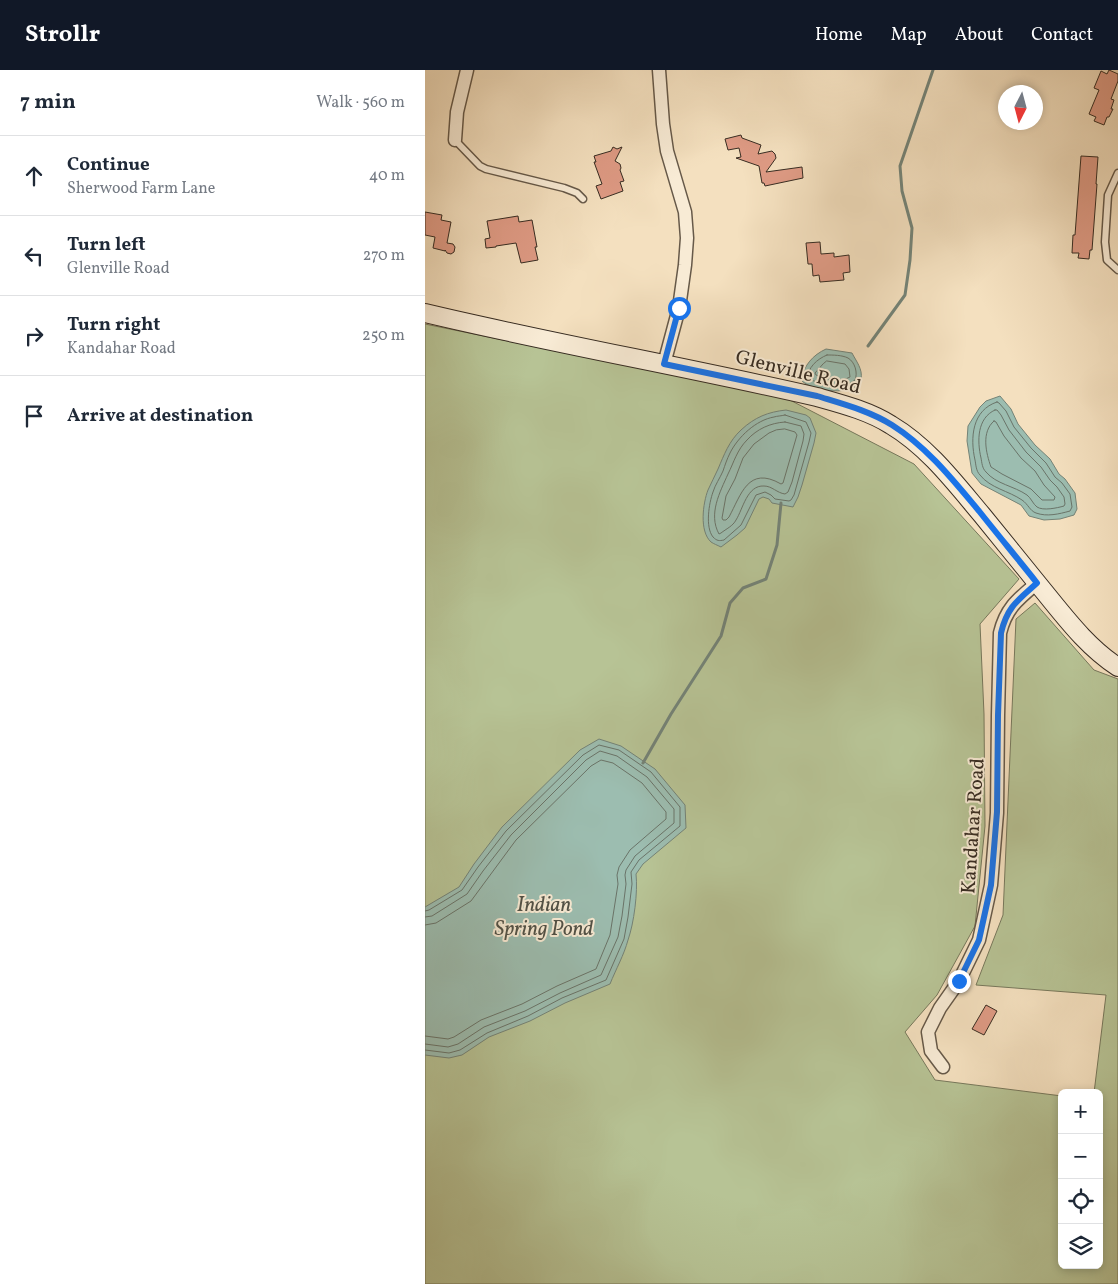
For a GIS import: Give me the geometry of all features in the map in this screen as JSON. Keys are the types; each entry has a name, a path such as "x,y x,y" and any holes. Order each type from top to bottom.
{"main road":[{"name":"Glenville Road","path":"425,313 506,332 817,396 871,414 913,440 938,464 965,494 1073,628 1097,651 1118,667"}],"street":[{"path":"455,140 457,112 467,70"},
{"path":"659,70 667,151 685,212 687,238 679,308 664,364"},
{"name":"Kandahar Road","path":"943,1067 931,1051 928,1032 940,1008 959,981 979,940 991,885 997,812 998,715 1003,622 1016,601 1037,583"}],"lane":[{"path":"455,140 480,166 564,188 577,193 583,198"},
{"path":"1118,173 1108,195 1105,242 1107,260 1118,270"}],"green space":[{"path":"425,324 786,398 914,464 1019,579 980,624 984,714 985,826 975,926 937,995 905,1032 935,1080 1058,1095 1058,1269 1103,1269 1103,1089 1094,1089 1106,995 976,985 1003,915 1016,619 1035,603 1094,670 1118,679 1118,1284 425,1284"}],"water":[{"path":"826,349 852,353 861,372 861,379 858,385 843,391 833,391 814,387 801,380 804,370 810,361"},
{"path":"1000,396 1011,409 1018,424 1035,445 1050,459 1059,474 1075,493 1077,509 1074,515 1060,519 1044,520 1029,516 1021,505 981,484 972,473 967,441 968,426 986,401"},
{"path":"786,410 806,415 810,418 816,433 802,485 793,507 772,503 769,499 763,497 759,499 745,528 737,535 721,547 711,542 707,537 703,524 705,502 708,490 727,448 746,425 757,418 773,412"},
{"name":"Indian Spring Pond","path":"599,739 621,746 655,769 685,805 686,828 643,864 636,874 636,898 632,925 624,951 610,984 565,1003 530,1021 489,1037 462,1055 449,1058 425,1055 425,907 459,887 502,827 580,750"}],"building":[{"path":"1109,70 1118,74 1118,81 1111,99 1114,100 1111,109 1113,109 1104,125 1094,121 1096,117 1089,114 1099,90 1094,88 1101,71 1107,74"},
{"path":"741,135 742,138 761,145 758,154 772,151 775,154 776,158 766,172 802,167 803,178 765,186 762,183 759,166 736,158 741,157 739,148 728,150 725,139"},
{"path":"613,147 617,149 622,147 615,161 620,164 624,181 620,182 623,191 601,199 596,186 602,184 594,162 596,162 594,156 611,151"},
{"path":"1081,156 1098,157 1092,250 1090,250 1089,259 1078,258 1079,253 1072,253"},
{"path":"425,212 442,215 441,220 451,222 447,243 453,244 455,247 454,252 451,254 445,250 433,248 435,237 425,235"},
{"path":"518,216 519,222 532,220 538,260 521,263 516,243 486,248 485,239 490,238 487,221"},
{"path":"820,242 821,254 834,253 834,257 849,255 850,272 843,273 844,280 820,282 819,275 813,276 812,264 808,264 806,243"},
{"path":"986,1005 997,1011 984,1035 972,1029"}],"waterway":[{"path":"868,346 905,295 912,228 902,191 900,166 933,70"},
{"path":"643,763 671,714 721,636 730,603 743,588 766,579 777,545 781,503"}],"route":[{"path":"679,308 664,364 817,396 871,414 891,425 913,440 938,464 965,494 1037,583 1016,601 1003,622 998,715 997,812 991,885 979,940 959,981"}]}
